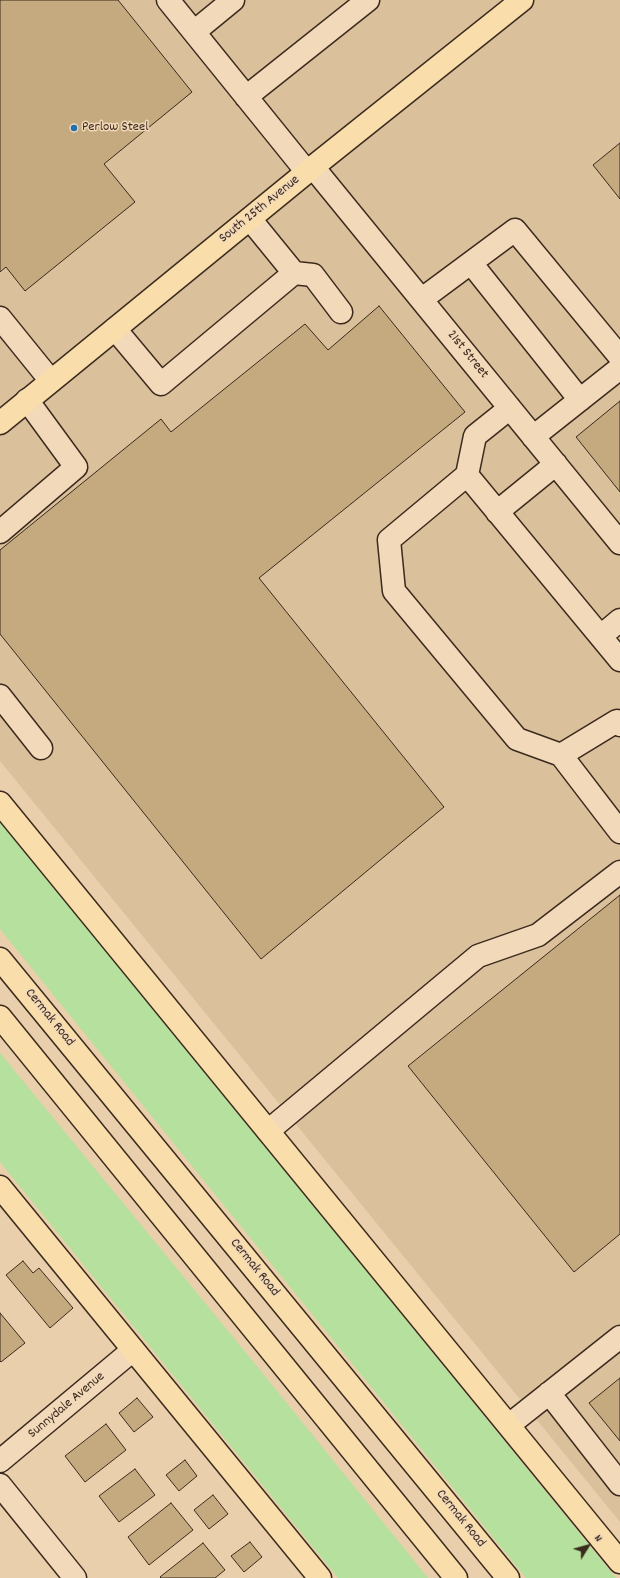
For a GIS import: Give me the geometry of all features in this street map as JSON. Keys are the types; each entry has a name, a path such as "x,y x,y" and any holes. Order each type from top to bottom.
{"main road":[{"name":"South 25th Avenue","path":"0,423 310,170 522,0"},
{"path":"0,803 620,1562"},
{"name":"Cermak Road","path":"0,959 508,1578"},
{"path":"0,1017 456,1578"},
{"path":"0,1186 320,1578"}],"street":[{"name":"21st Street","path":"168,0 246,97 422,299 620,543"},
{"path":"194,32 233,0"},
{"path":"246,97 368,0"},
{"path":"250,219 294,273 313,275 341,312"},
{"path":"422,299 515,230 620,357"},
{"path":"471,263 580,400"},
{"path":"115,329 161,384 294,273"},
{"path":"0,318 51,381"},
{"path":"533,436 620,368"},
{"path":"0,532 76,467 28,400"},
{"path":"510,408 475,436 467,475 389,540 394,591 517,739 561,755 620,832"},
{"path":"497,512 556,464"},
{"path":"467,475 620,660"},
{"path":"600,636 620,620"},
{"path":"0,696 41,748"},
{"path":"561,755 619,721"},
{"path":"268,1131 478,956 538,935 620,872"},
{"path":"508,1425 620,1337"},
{"name":"Sunnydale Avenue","path":"0,1461 133,1350"},
{"path":"549,1393 620,1484"},
{"path":"0,1485 75,1578"}],"shaded area":[{"path":"0,0 620,0 620,1522 0,761"}],"green space":[{"path":"0,821 616,1578 526,1578 0,929"},
{"path":"0,1053 256,1365 428,1578 338,1578 0,1162"}],"building":[{"name":"Perlow Steel","path":"0,0 118,0 192,92 104,164 135,202 25,291 6,267 0,272"},
{"path":"620,143 620,199 593,165"},
{"path":"379,306 465,412 259,578 444,807 261,959 0,634 0,550 161,419 171,432 305,324 328,350"},
{"path":"620,401 620,492 576,437"},
{"path":"620,895 620,1234 574,1272 408,1066"},
{"path":"23,1261 33,1273 39,1268 73,1308 50,1328 6,1275"},
{"path":"0,1313 25,1343 1,1362 0,1361"},
{"path":"620,1378 620,1441 589,1403"},
{"path":"137,1398 153,1417 134,1432 119,1413"},
{"path":"106,1424 126,1450 85,1482 65,1456"},
{"path":"185,1460 197,1476 179,1491 166,1475"},
{"path":"135,1469 155,1495 119,1522 99,1496"},
{"path":"213,1495 228,1514 209,1529 194,1510"},
{"path":"171,1503 193,1530 149,1565 128,1537"},
{"path":"250,1542 262,1557 244,1572 231,1556"},
{"path":"203,1543 225,1570 215,1578 160,1577"}],"place":[{"name":"Perlow Steel","path":"74,128"}]}
